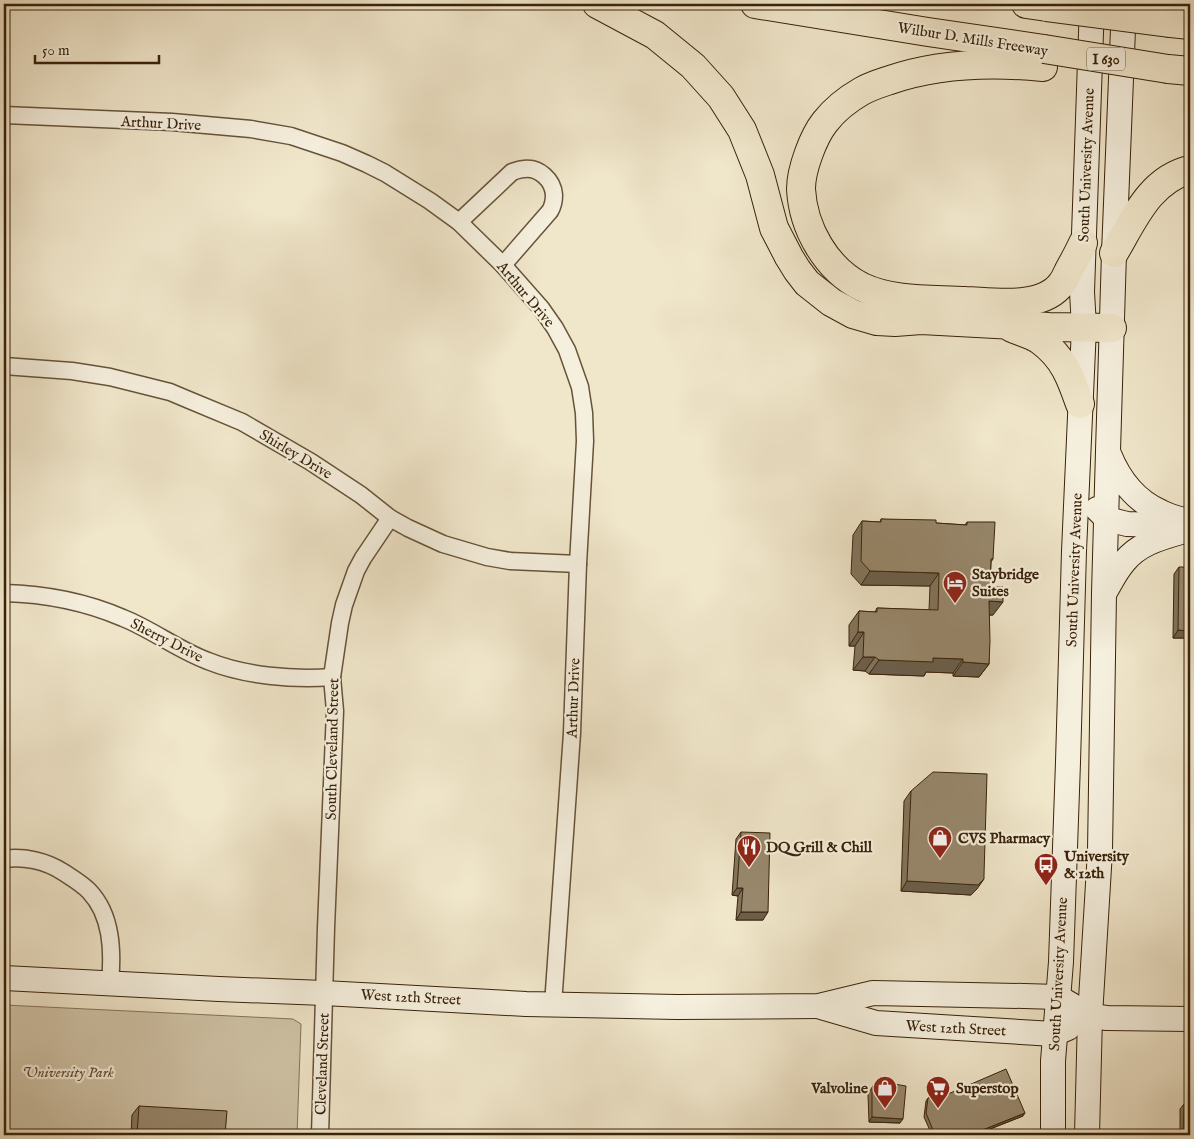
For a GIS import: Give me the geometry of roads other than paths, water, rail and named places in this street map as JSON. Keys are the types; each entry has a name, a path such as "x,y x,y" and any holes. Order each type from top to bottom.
{"highway":[{"path":"597,4 654,35 693,66 721,97 742,130 760,175 768,208 780,240 797,270 808,283 831,302 853,314 877,321 921,320 1112,328"},
{"name":"Wilbur D. Mills Freeway","path":"755,4 918,30 1044,58"},
{"path":"1036,5 1182,15"},
{"path":"1044,58 1018,65 973,65 936,68 906,74 877,84 846,101 830,115 812,143 805,165 801,188 804,209 814,239 825,256 838,270 863,287 907,298 1015,303 1038,299 1053,292 1062,283 1083,243"},
{"name":"I 630","path":"1044,58 1137,64 1179,70"},
{"path":"1114,253 1143,204 1156,188 1176,174 1190,170"},
{"path":"1004,324 1040,340 1053,352 1072,379 1080,404"}],"main road":[{"name":"South University Avenue","path":"1053,1135 1054,1034 1061,962 1074,551 1084,327 1082,292 1083,243 1092,4"},
{"name":"South University Avenue","path":"1087,1135 1090,1016 1100,851 1108,451 1124,4"},
{"path":"1083,355 1091,376 1094,397 1091,487 1097,509 1107,519 1127,524 1190,526"},
{"path":"1108,451 1119,475 1133,493 1148,505 1190,526"},
{"path":"1104,594 1124,561 1138,549 1190,526"},
{"name":"West 12th Street","path":"4,978 219,989 324,992 553,1005 710,1008 819,1006 873,992 1058,998 1090,1016 1190,1019"},
{"name":"West 12th Street","path":"819,1006 876,1023 1054,1034"},
{"path":"1054,1034 1090,1016"}],"street":[{"name":"Arthur Drive","path":"4,115 172,122 251,129 291,136 342,152 385,173 459,222 503,265 541,308 555,328 567,350 580,387 584,413 585,441 578,564 572,733 553,1005"},
{"path":"459,222 512,172 523,168 534,170 543,175 550,183 554,194 550,211 503,265"},
{"name":"Shirley Drive","path":"4,366 72,371 110,377 170,392 242,422 311,462 361,495 390,518 443,544 510,561 578,564"},
{"name":"South Cleveland Street","path":"324,992 335,711 332,677 340,623 349,590 363,558 390,518"},
{"name":"Sherry Drive","path":"4,592 56,598 107,612 147,630 193,655 225,667 266,675 315,678 332,677"},
{"path":"4,859 30,860 48,864 79,882 94,898 104,914 109,930 112,962 110,983"},
{"name":"Cleveland Street","path":"320,1135 324,992"}],"place":[{"name":"Staybridge Suites","path":"955,604"},
{"name":"CVS Pharmacy","path":"940,859"},
{"name":"DQ Grill & Chill","path":"749,868"},
{"name":"University & 12th","path":"1046,886"},
{"name":"Valvoline","path":"885,1109"},
{"name":"Superstop","path":"938,1109"}],"park label":[{"name":"University Park","path":"68,1072"}]}
